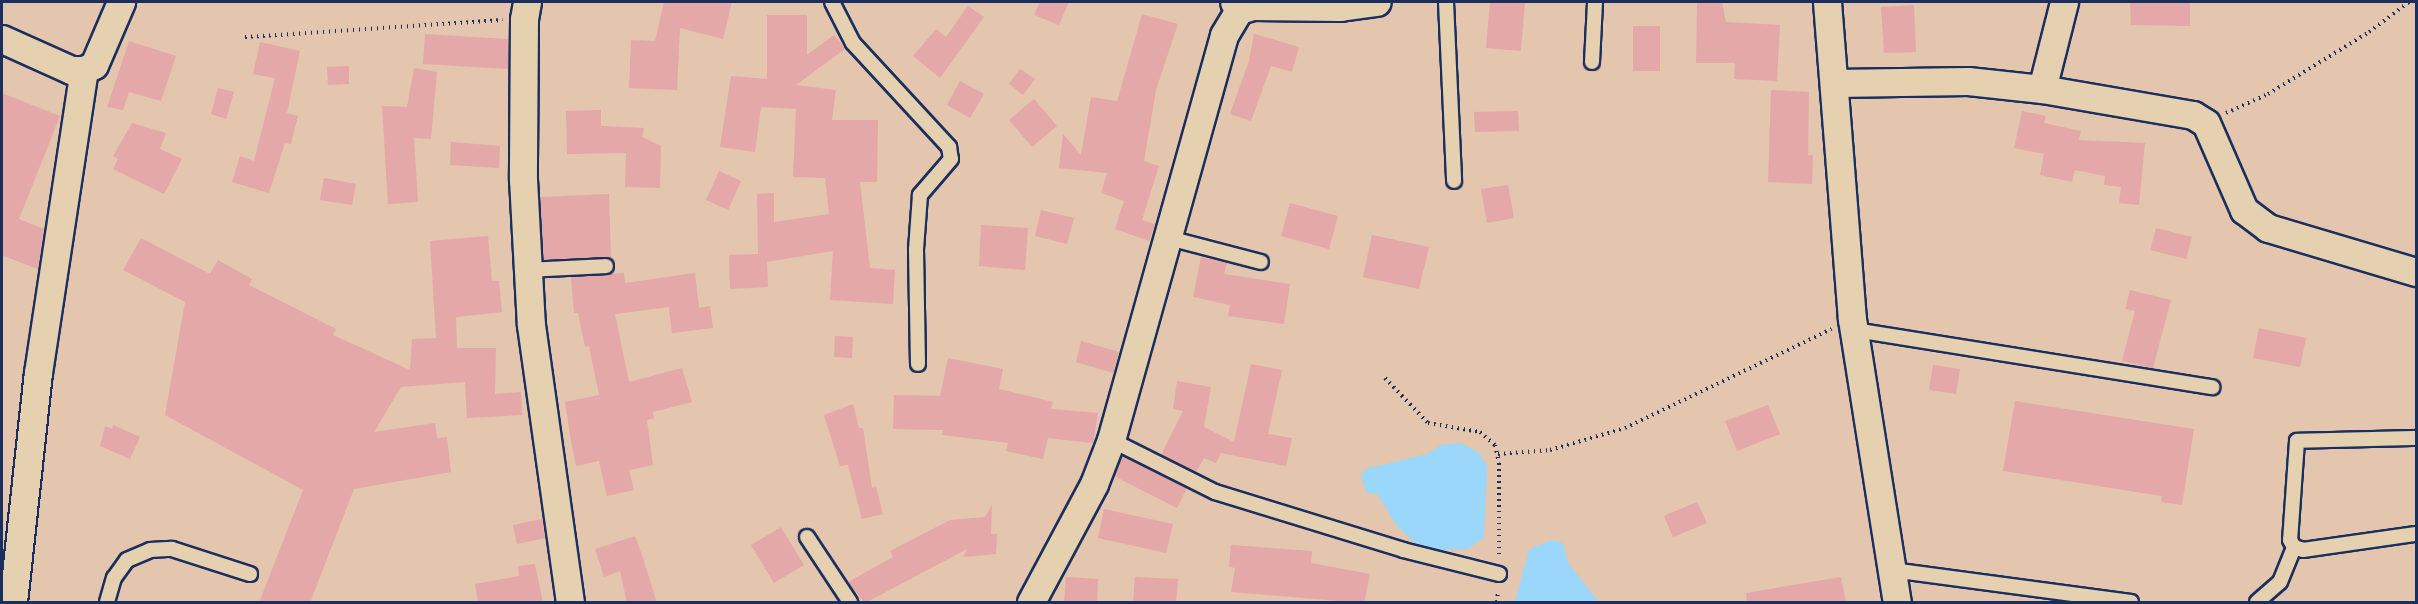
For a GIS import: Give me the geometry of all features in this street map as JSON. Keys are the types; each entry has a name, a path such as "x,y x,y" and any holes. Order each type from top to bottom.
{"street":[{"path":"2,39 71,70 84,70 94,65 122,2"},
{"path":"1031,603 1094,484 1111,440 1165,237 1224,35 1237,6 1340,7 1377,2"},
{"path":"1827,2 1853,325 1897,603"},
{"path":"2042,89 2064,2"},
{"path":"525,10 523,179 531,325 570,603"},
{"path":"13,603 38,373 84,70"},
{"path":"1835,83 1968,81 2042,89 2193,115 2206,123 2244,210 2268,228 2416,272"}],"lane":[{"path":"832,2 853,43 949,147 951,159 921,195 916,250 918,364"},
{"path":"1446,2 1454,181"},
{"path":"1592,62 1595,2"},
{"path":"1165,237 1261,262"},
{"path":"528,270 606,266"},
{"path":"1853,325 2212,387"},
{"path":"2257,603 2280,582 2294,548 2290,540 2297,441 2416,438"},
{"path":"1111,440 1215,492 1403,550 1499,574"},
{"path":"2294,548 2303,550 2416,534"},
{"path":"807,537 849,603"},
{"path":"107,603 114,578 127,560 150,550 172,549 250,574"},
{"path":"1892,570 2131,603"}],"path":[{"path":"2206,123 2268,94 2369,32 2409,2"},
{"path":"245,37 525,10"},
{"path":"1498,454 1550,450 1625,428 1853,325"},
{"path":"1385,378 1428,423 1480,432 1491,438 1498,454 1499,574 1497,603"}],"water":[{"path":"1460,443 1478,452 1487,465 1484,537 1468,549 1440,550 1415,543 1397,526 1377,494 1367,493 1361,477 1365,469 1427,454 1441,445"},
{"path":"1552,540 1563,543 1568,563 1599,602 1515,602 1529,549"}],"building":[{"path":"664,2 732,2 723,39 680,28 677,90 629,88 631,40 655,41"},
{"path":"1040,2 1069,2 1059,25 1034,15"},
{"path":"1490,2 1525,2 1521,51 1486,48"},
{"path":"1697,2 1722,2 1726,22 1780,25 1777,81 1734,79 1735,63 1696,63"},
{"path":"2130,2 2190,2 2190,26 2131,25"},
{"path":"1914,5 1916,52 1884,53 1881,7"},
{"path":"968,6 984,17 940,78 913,56 936,29 946,37"},
{"path":"1142,14 1178,24 1156,90 1144,161 1159,166 1142,220 1155,224 1149,241 1115,229 1124,201 1101,193 1107,173 1059,168 1063,134 1081,155 1091,97 1117,101"},
{"path":"767,15 807,15 807,55 834,35 845,49 796,85 836,90 832,120 878,120 877,182 860,182 870,268 895,270 893,304 830,300 833,251 767,262 768,287 730,289 729,255 758,254 757,194 774,193 774,222 829,214 825,178 793,177 796,109 761,107 755,152 720,147 731,76 767,79"},
{"path":"1633,26 1660,26 1660,71 1633,71"},
{"path":"425,34 508,39 508,69 423,64"},
{"path":"1254,34 1299,47 1292,72 1271,66 1251,121 1230,114 1249,61"},
{"path":"129,41 176,56 161,101 129,92 123,110 107,107"},
{"path":"260,42 300,51 287,113 298,116 291,144 285,143 269,193 232,182 240,156 254,161 275,78 253,74"},
{"path":"349,66 349,84 328,85 327,67"},
{"path":"414,68 437,72 431,139 414,138 418,202 388,204 382,106 407,107"},
{"path":"1020,69 1035,79 1023,95 1009,84"},
{"path":"960,81 984,94 970,118 947,105"},
{"path":"218,88 234,92 226,119 211,114"},
{"path":"1771,90 1809,92 1808,155 1813,155 1812,184 1768,182"},
{"path":"2,93 60,116 19,219 44,229 38,269 4,256 2,260"},
{"path":"1034,99 1057,126 1032,147 1009,120"},
{"path":"601,110 601,126 644,128 642,137 661,146 660,188 625,187 626,153 567,154 566,111"},
{"path":"1518,111 1519,131 1475,132 1474,112"},
{"path":"2022,111 2046,116 2044,123 2081,131 2079,140 2145,143 2139,205 2119,203 2121,187 2104,185 2105,176 2075,170 2072,182 2040,175 2044,154 2014,148"},
{"path":"132,123 166,133 160,149 182,159 164,194 113,169 118,159 113,156"},
{"path":"451,142 500,146 499,168 450,165"},
{"path":"719,171 741,181 728,210 706,200"},
{"path":"324,178 356,184 352,205 320,200"},
{"path":"1508,185 1514,218 1487,223 1481,189"},
{"path":"609,194 611,259 543,260 540,197"},
{"path":"1290,203 1338,216 1329,249 1281,236"},
{"path":"1041,210 1074,218 1067,244 1035,236"},
{"path":"981,225 1028,228 1025,270 979,266"},
{"path":"2156,228 2192,237 2186,259 2150,250"},
{"path":"1372,235 1429,247 1419,289 1363,277"},
{"path":"488,236 492,281 499,281 502,312 456,317 457,348 496,348 495,394 521,392 522,415 467,418 465,382 401,387 374,432 435,423 437,438 447,437 451,472 354,489 310,603 259,603 303,490 165,415 185,302 123,270 141,238 210,274 218,260 252,279 249,285 336,329 333,335 410,370 412,339 436,338 430,241"},
{"path":"1201,257 1227,263 1224,274 1290,284 1284,324 1228,316 1230,305 1193,297"},
{"path":"624,273 625,283 695,273 699,308 710,306 713,328 672,333 669,307 615,314 629,382 682,368 692,402 653,412 654,418 647,420 653,465 629,470 634,490 607,496 599,461 576,466 571,441 565,402 599,395 589,346 585,347 578,313 574,313 571,277"},
{"path":"2130,290 2171,300 2153,368 2122,361 2135,311 2125,309"},
{"path":"2259,328 2306,338 2300,367 2253,358"},
{"path":"835,336 853,337 852,358 834,357"},
{"path":"1081,341 1119,352 1113,373 1076,362"},
{"path":"948,358 1003,369 999,389 1053,402 1051,409 1098,413 1093,443 1048,438 1043,459 1006,451 1008,443 942,435 943,430 893,429 894,395 940,396"},
{"path":"1251,364 1282,370 1268,434 1292,438 1286,466 1221,453 1216,463 1204,458 1196,472 1161,455 1183,411 1173,409 1177,381 1211,387 1204,427 1234,442"},
{"path":"1933,365 1960,369 1956,394 1929,390"},
{"path":"2015,401 2194,429 2182,505 2161,502 2162,496 2003,471"},
{"path":"853,404 859,428 863,428 872,488 876,487 883,514 862,519 848,465 840,466 824,415"},
{"path":"1768,405 1780,434 1737,451 1725,421"},
{"path":"113,425 140,437 130,459 100,446 105,426 112,429"},
{"path":"1122,456 1187,488 1177,508 1114,476"},
{"path":"1697,502 1707,523 1673,537 1664,516"},
{"path":"992,505 991,534 997,534 996,554 963,557 967,549 865,603 848,582 893,557 890,551 950,520 985,517"},
{"path":"1104,509 1173,524 1166,553 1098,538"},
{"path":"542,519 545,538 517,544 513,525"},
{"path":"781,527 804,565 774,583 751,545"},
{"path":"635,536 657,603 627,603 620,571 604,577 595,549"},
{"path":"1231,545 1312,551 1311,563 1370,574 1364,603 1231,592 1235,568 1229,567"},
{"path":"535,564 543,603 478,603 475,584 519,576 518,566"},
{"path":"1066,577 1098,579 1097,603 1064,603"},
{"path":"1135,577 1178,579 1176,603 1133,603"},
{"path":"1841,577 1846,603 1747,603 1746,593"}]}
